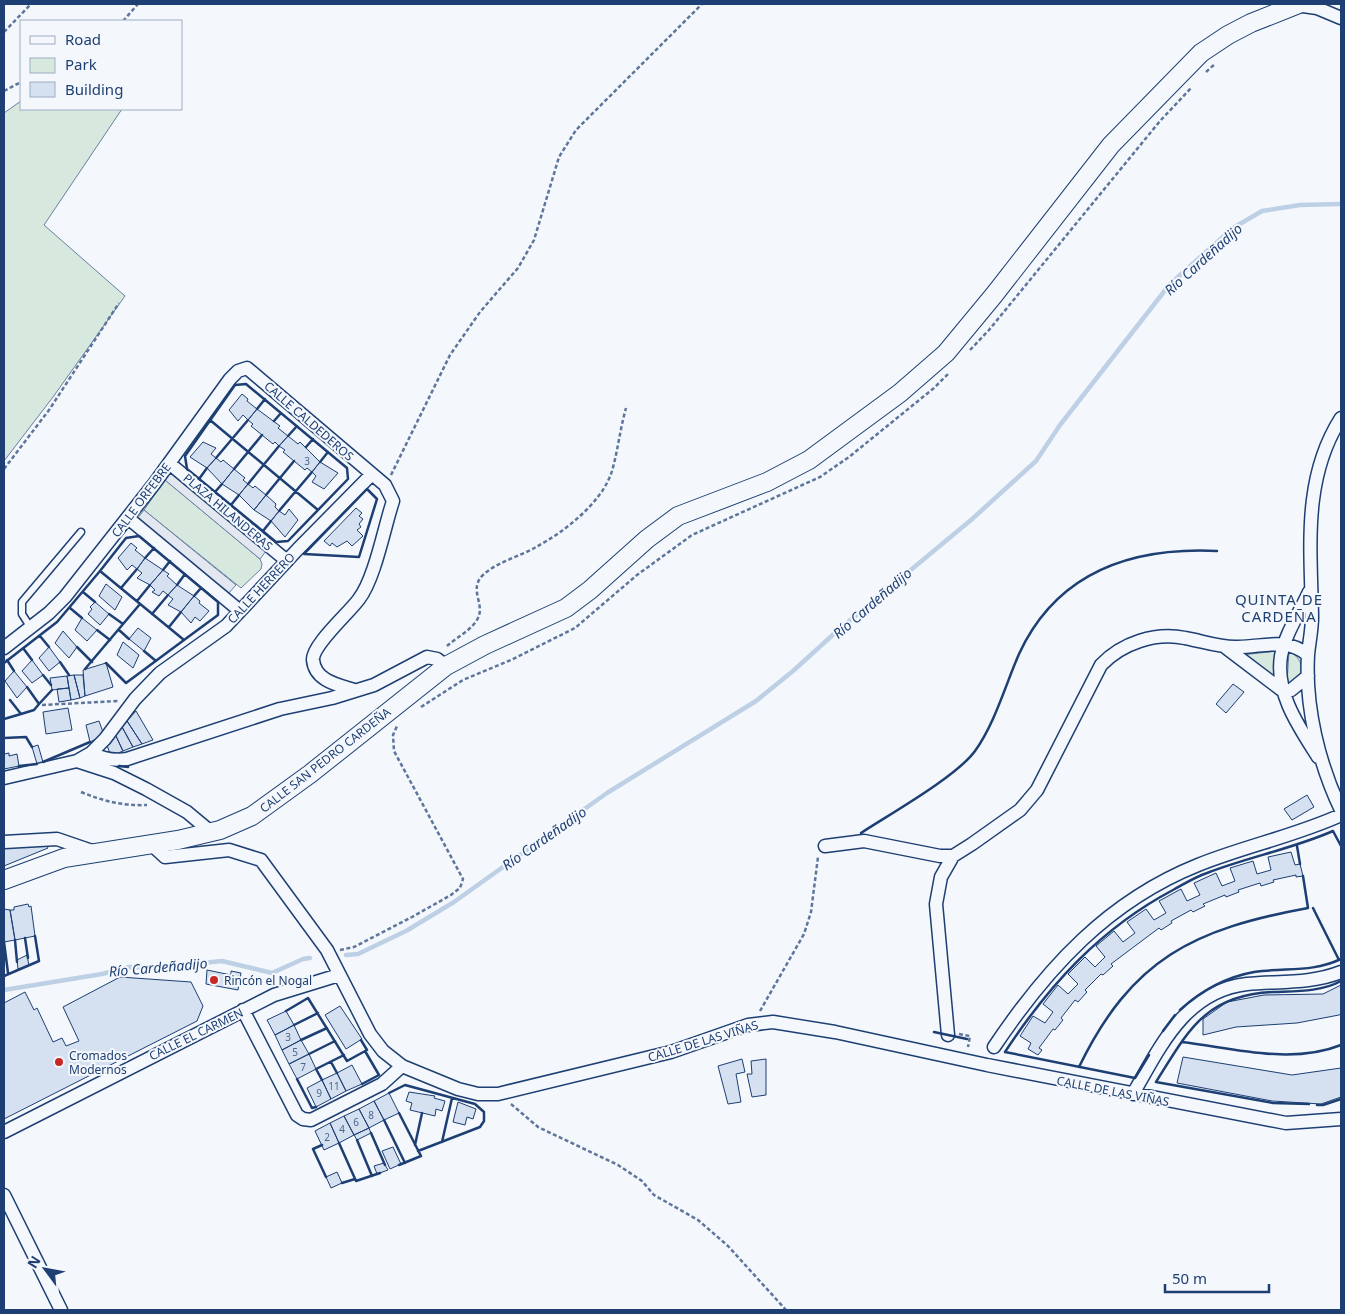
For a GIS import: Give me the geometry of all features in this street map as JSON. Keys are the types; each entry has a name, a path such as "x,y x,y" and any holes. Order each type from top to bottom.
{"main road":[{"name":"CALLE SAN PEDRO CARDEÑA","path":"4,880 46,863 95,852 152,845 211,832 252,816 274,802 448,660 566,608 590,590 647,539 678,516 792,470 824,450 900,393 931,366 966,331 1112,145 1195,59 1228,35 1297,4"}],"street":[{"path":"1297,4 1339,13"},
{"name":"CALLE CALDEDEROS","path":"247,368 385,485"},
{"name":"CALLE ORFEBRE","path":"4,648 31,628 65,597 128,518 230,379 238,371 247,368"},
{"path":"1323,765 1308,676 1312,619 1310,589 1313,492 1326,445 1341,418"},
{"name":"PLAZA HILANDERAS","path":"169,463 287,560"},
{"name":"CALLE HERRERO","path":"91,753 142,692 160,674 226,626 287,560 372,474"},
{"path":"354,690 327,680 320,675 314,668 313,658 320,644 366,587 393,501 385,485"},
{"path":"128,518 240,611"},
{"path":"1310,589 1281,656 1283,690 1292,712 1323,765 1341,810"},
{"path":"948,1035 936,904 941,876 953,856 993,831 1031,798 1101,665 1109,657 1130,644 1169,637 1184,638 1225,647 1285,643 1308,655"},
{"path":"1225,647 1283,690 1291,690 1308,676"},
{"path":"4,778 77,761 91,753 117,761 280,709 332,698 374,685 427,657 448,660"},
{"path":"77,761 114,773 146,789 187,812 211,832"},
{"path":"994,1047 1018,1011 1052,969 1093,929 1129,902 1196,866 1313,828 1341,815"},
{"path":"4,842 57,839 95,852"},
{"path":"825,846 864,842 940,856 953,856"},
{"name":"CALLE DE LAS VIÑAS","path":"152,845 165,857 229,850 261,860 327,950 370,1034 383,1051 402,1066 458,1089 478,1094 498,1094 671,1052 748,1025 773,1022 835,1032 1133,1094 1286,1123 1341,1119"},
{"path":"1133,1094 1171,1029 1188,1012 1210,996 1244,984 1324,978 1341,972"},
{"name":"CALLE EL CARMEN","path":"4,1132 274,995 339,975"},
{"path":"243,1010 297,1115 303,1119 311,1120 382,1084 402,1066"},
{"path":"4,1195 60,1310"}],"lane":[{"path":"31,628 22,614 22,602 82,532"}],"path":[{"path":"4,32 31,4"},
{"path":"124,20 138,4"},
{"path":"385,485 450,355 480,312 518,268 534,240 559,157 576,130 702,4"},
{"path":"4,91 20,83"},
{"path":"4,469 49,410 119,303"},
{"path":"448,660 458,637 474,624 479,616 476,583 483,575 490,568 520,556 555,536 573,521 600,492 613,469 619,432 626,408"},
{"path":"42,705 106,703 142,692"},
{"path":"81,792 103,801 130,806 152,805"},
{"path":"748,1025 766,1004 804,934 811,912 815,868 818,856 825,846"},
{"path":"968,1048 970,1041"},
{"path":"498,1094 538,1127 618,1165 642,1181 654,1195 698,1220 728,1246 786,1310"}],"green space":[{"path":"20,102 20,110 121,110 44,225 125,296 53,397 4,461 4,113"},
{"path":"165,480 260,559 261,569 241,588 144,510"},
{"path":"1278,651 1275,679 1241,655"},
{"path":"1289,651 1298,659 1302,671 1294,682 1287,684"}],"shaded area":[{"path":"172,471 266,551 260,559 165,480"},
{"path":"144,510 236,585 228,594 137,519"}],"building":[{"path":"242,394 257,409 248,420 243,415 238,421 229,410"},
{"path":"257,409 280,426 278,428 288,436 279,446 275,442 273,444 251,426 253,424 248,420"},
{"path":"288,436 298,444 300,442 320,462 312,472 307,468 305,470 283,452 285,450 279,446"},
{"path":"203,442 216,448 211,454 216,458 207,468 190,457"},
{"path":"216,458 221,462 223,460 234,469 222,484 207,468"},
{"path":"320,462 338,473 324,489 312,482 316,476 312,472"},
{"path":"234,469 245,478 243,480 248,484 239,495 222,484"},
{"path":"248,484 253,488 255,486 266,495 254,510 239,495"},
{"path":"266,495 276,504 275,507 279,511 271,521 254,510"},
{"path":"356,508 362,513 359,516 363,519 359,524 361,527 357,530 363,536 352,546 347,541 337,547 332,543 330,546 324,541"},
{"path":"289,509 298,520 285,537 271,521 279,511 285,515"},
{"path":"131,543 137,548 135,550 145,558 137,569 132,565 127,570 118,558"},
{"path":"145,558 163,570 150,585 137,578 142,573 137,569"},
{"path":"163,570 169,574 167,576 177,585 168,595 163,591 159,596 152,592 155,590 150,585"},
{"path":"106,584 122,597 115,610 99,596"},
{"path":"177,585 194,596 181,612 168,605 173,599 168,595"},
{"path":"194,596 209,611 200,621 195,617 191,623 181,612"},
{"path":"95,602 109,614 100,625 88,614 92,609 90,607"},
{"path":"82,618 97,630 87,641 75,630"},
{"path":"138,628 151,638 144,651 129,639"},
{"path":"63,631 77,647 69,658 55,643"},
{"path":"123,642 139,655 133,668 117,655"},
{"path":"49,647 60,662 49,671 39,658"},
{"path":"32,660 43,675 32,683 22,671"},
{"path":"106,663 113,687 85,696 83,670"},
{"path":"14,671 27,687 17,698 5,681"},
{"path":"74,675 83,675 85,696 80,698"},
{"path":"74,675 80,698 71,700 67,676"},
{"path":"67,676 69,688 52,690 50,678"},
{"path":"1233,684 1244,692 1226,713 1216,704"},
{"path":"69,688 71,700 59,702 57,689"},
{"path":"68,708 72,730 46,734 43,712"},
{"path":"136,711 153,740 142,744 127,721"},
{"path":"99,721 104,735 90,742 86,725"},
{"path":"127,721 142,744 133,747 122,727"},
{"path":"122,727 133,747 123,751 115,734"},
{"path":"115,734 123,751 111,756 106,743"},
{"path":"38,745 43,762 37,764 32,747"},
{"path":"9,753 9,756 17,754 19,766 4,769 4,754"},
{"path":"1307,795 1314,807 1292,820 1284,809"},
{"path":"46,844 48,848 4,866 4,848"},
{"path":"1291,852 1295,865 1300,864 1303,876 1296,877 1296,875 1273,880 1274,882 1261,886 1260,883 1238,890 1239,892 1226,897 1225,895 1203,904 1205,906 1193,912 1191,910 1171,921 1172,923 1161,930 1159,928 1111,964 1113,966 1103,975 1101,974 1085,990 1087,992 1078,1002 1075,1000 1061,1018 1063,1020 1055,1030 1053,1029 1039,1048 1042,1050 1038,1055 1028,1049 1031,1043 1020,1036 1033,1016 1045,1023 1053,1012 1043,1004 1058,985 1068,994 1078,984 1068,974 1085,957 1095,967 1105,957 1096,946 1114,931 1123,942 1135,933 1127,922 1146,909 1154,920 1166,913 1159,901 1181,889 1187,901 1200,895 1194,883 1216,873 1222,886 1235,881 1230,868 1253,861 1257,874 1271,870 1268,857"},
{"path":"28,904 29,907 31,906 35,936 15,940 10,910 14,910 14,907"},
{"path":"4,909 10,910 15,940 4,942"},
{"path":"27,955 29,966 18,969 17,960"},
{"path":"207,970 231,975 231,971 241,973 238,990 206,984"},
{"name":"Cromados Modernos","path":"120,977 191,982 203,1006 197,1021 4,1119 4,1003 25,992 34,1010 37,1008 53,1042 62,1038 66,1046 79,1041 63,1007"},
{"path":"1341,985 1341,1014 1339,1015 1297,1023 1236,1027 1203,1035 1203,1019 1227,1002 1264,995 1323,994"},
{"path":"340,1006 362,1039 346,1049 325,1015"},
{"path":"286,1011 294,1025 275,1035 267,1020"},
{"path":"294,1025 301,1040 282,1050 275,1035"},
{"path":"301,1040 309,1054 289,1064 282,1050"},
{"path":"309,1054 316,1069 297,1079 289,1064"},
{"path":"1183,1057 1292,1075 1341,1068 1341,1097 1321,1104 1272,1101 1177,1083"},
{"path":"742,1059 745,1072 736,1074 741,1102 728,1104 718,1066"},
{"path":"766,1059 766,1095 752,1097 747,1074 752,1074 751,1061"},
{"path":"352,1065 362,1084 346,1091 337,1073"},
{"path":"337,1073 346,1091 331,1099 322,1080"},
{"path":"322,1080 331,1099 316,1107 307,1088"},
{"path":"409,1092 435,1096 434,1098 445,1101 442,1111 436,1109 435,1116 410,1110 412,1103 406,1101"},
{"path":"389,1093 399,1113 384,1120 374,1101"},
{"path":"374,1101 384,1120 369,1128 359,1109"},
{"path":"458,1102 476,1109 473,1119 467,1117 465,1125 453,1122"},
{"path":"359,1109 369,1128 354,1135 344,1116"},
{"path":"344,1116 354,1135 339,1143 330,1123"},
{"path":"330,1123 339,1143 324,1150 315,1131"},
{"path":"369,1128 371,1133 357,1140 354,1135"},
{"path":"393,1147 401,1164 390,1169 382,1151"},
{"path":"384,1163 388,1170 377,1174 374,1166"},
{"path":"337,1172 342,1183 331,1188 326,1177"}],"waterway":[{"name":"Río Cardeñadijo","path":"346,955 358,954 406,931 454,902 607,793 756,701 793,671 836,632 971,520 1036,461 1060,425 1170,284 1233,228 1262,211 1300,205 1341,204"},
{"name":"Río Cardeñadijo","path":"4,990 102,974 129,967 156,968 222,961 272,973 303,959 310,958"}],"wall":[{"path":"246,384 347,468 348,479 288,541 276,542 187,469 185,456 235,385 246,384"},
{"path":"257,409 265,399"},
{"path":"274,421 281,413"},
{"path":"210,420 318,510"},
{"path":"216,458 248,420"},
{"path":"288,436 297,426"},
{"path":"234,469 262,435"},
{"path":"306,447 313,439"},
{"path":"248,484 279,446"},
{"path":"320,462 328,452"},
{"path":"266,495 294,461"},
{"path":"199,479 207,468"},
{"path":"279,511 312,472"},
{"path":"215,492 222,484"},
{"path":"367,489 377,499 359,557 304,554 367,489"},
{"path":"231,505 239,495"},
{"path":"263,531 271,521"},
{"path":"100,571 126,538 139,536 218,602 218,615 184,640"},
{"path":"145,558 154,548"},
{"path":"861,833 938,783 966,761 975,751 988,729 1019,654 1035,626 1054,603 1076,584 1100,570 1127,560 1156,554 1186,551 1217,551"},
{"path":"163,570 170,561"},
{"path":"121,588 137,569"},
{"path":"4,663 57,622 100,571 184,640 126,683 106,663"},
{"path":"177,585 185,574"},
{"path":"137,601 150,585"},
{"path":"194,596 201,588"},
{"path":"83,592 95,602"},
{"path":"152,614 168,595"},
{"path":"85,669 140,604"},
{"path":"70,608 82,618"},
{"path":"169,627 181,612"},
{"path":"109,614 123,624"},
{"path":"97,630 110,640"},
{"path":"119,630 129,639"},
{"path":"40,636 49,647"},
{"path":"77,647 92,662"},
{"path":"23,648 32,660"},
{"path":"144,651 156,661"},
{"path":"7,660 14,671"},
{"path":"60,662 69,675"},
{"path":"43,675 51,685"},
{"path":"27,687 39,704 52,690"},
{"path":"10,700 21,714 34,710 39,704"},
{"path":"4,719 21,714"},
{"path":"4,738 26,737 32,747"},
{"path":"43,762 90,742"},
{"path":"19,766 37,764"},
{"path":"119,766 128,767"},
{"path":"1149,1055 1135,1078 1005,1052 1040,1004 1078,960 1100,940 1147,905 1203,875 1333,831 1341,846"},
{"path":"1297,846 1300,864"},
{"path":"1079,1067 1099,1030 1121,999 1145,974 1171,954 1199,939 1232,926 1308,908 1303,876"},
{"path":"1313,908 1339,960"},
{"path":"4,976 39,961 35,936"},
{"path":"25,938 28,958"},
{"path":"15,940 17,962"},
{"path":"4,942 8,973"},
{"path":"1180,1010 1205,991 1234,977 1254,972 1309,968 1341,959"},
{"path":"1309,1104 1273,1103 1156,1082 1189,1032 1215,1008 1231,1000 1250,995 1317,989 1341,981"},
{"path":"286,1011 308,998 347,1061 367,1050 361,1040"},
{"path":"294,1025 318,1013"},
{"path":"1163,1031 1175,1015"},
{"path":"301,1040 327,1028"},
{"path":"934,1032 967,1039"},
{"path":"309,1054 335,1041"},
{"path":"1182,1042 1242,1051 1282,1054 1322,1051 1341,1045"},
{"path":"362,1084 379,1075 365,1051"},
{"path":"322,1080 316,1069 344,1055"},
{"path":"331,1062 337,1073"},
{"path":"297,1079 312,1108 316,1107"},
{"path":"389,1093 405,1085 475,1104 484,1112 484,1121 480,1127 418,1151"},
{"path":"442,1142 452,1098"},
{"path":"1317,1105 1341,1099"},
{"path":"399,1113 421,1156 399,1165"},
{"path":"415,1145 422,1113"},
{"path":"384,1120 405,1163"},
{"path":"371,1133 385,1165"},
{"path":"357,1140 372,1176"},
{"path":"339,1143 356,1181 380,1173"},
{"path":"322,1145 313,1149 326,1177"},
{"path":"342,1183 355,1179"}],"place":[{"name":"Rincón el Nogal","path":"214,980"},
{"name":"Cromados Modernos","path":"59,1062"}],"district":[{"name":"QUINTA DE CARDEÑA","path":"1279,608"}]}
